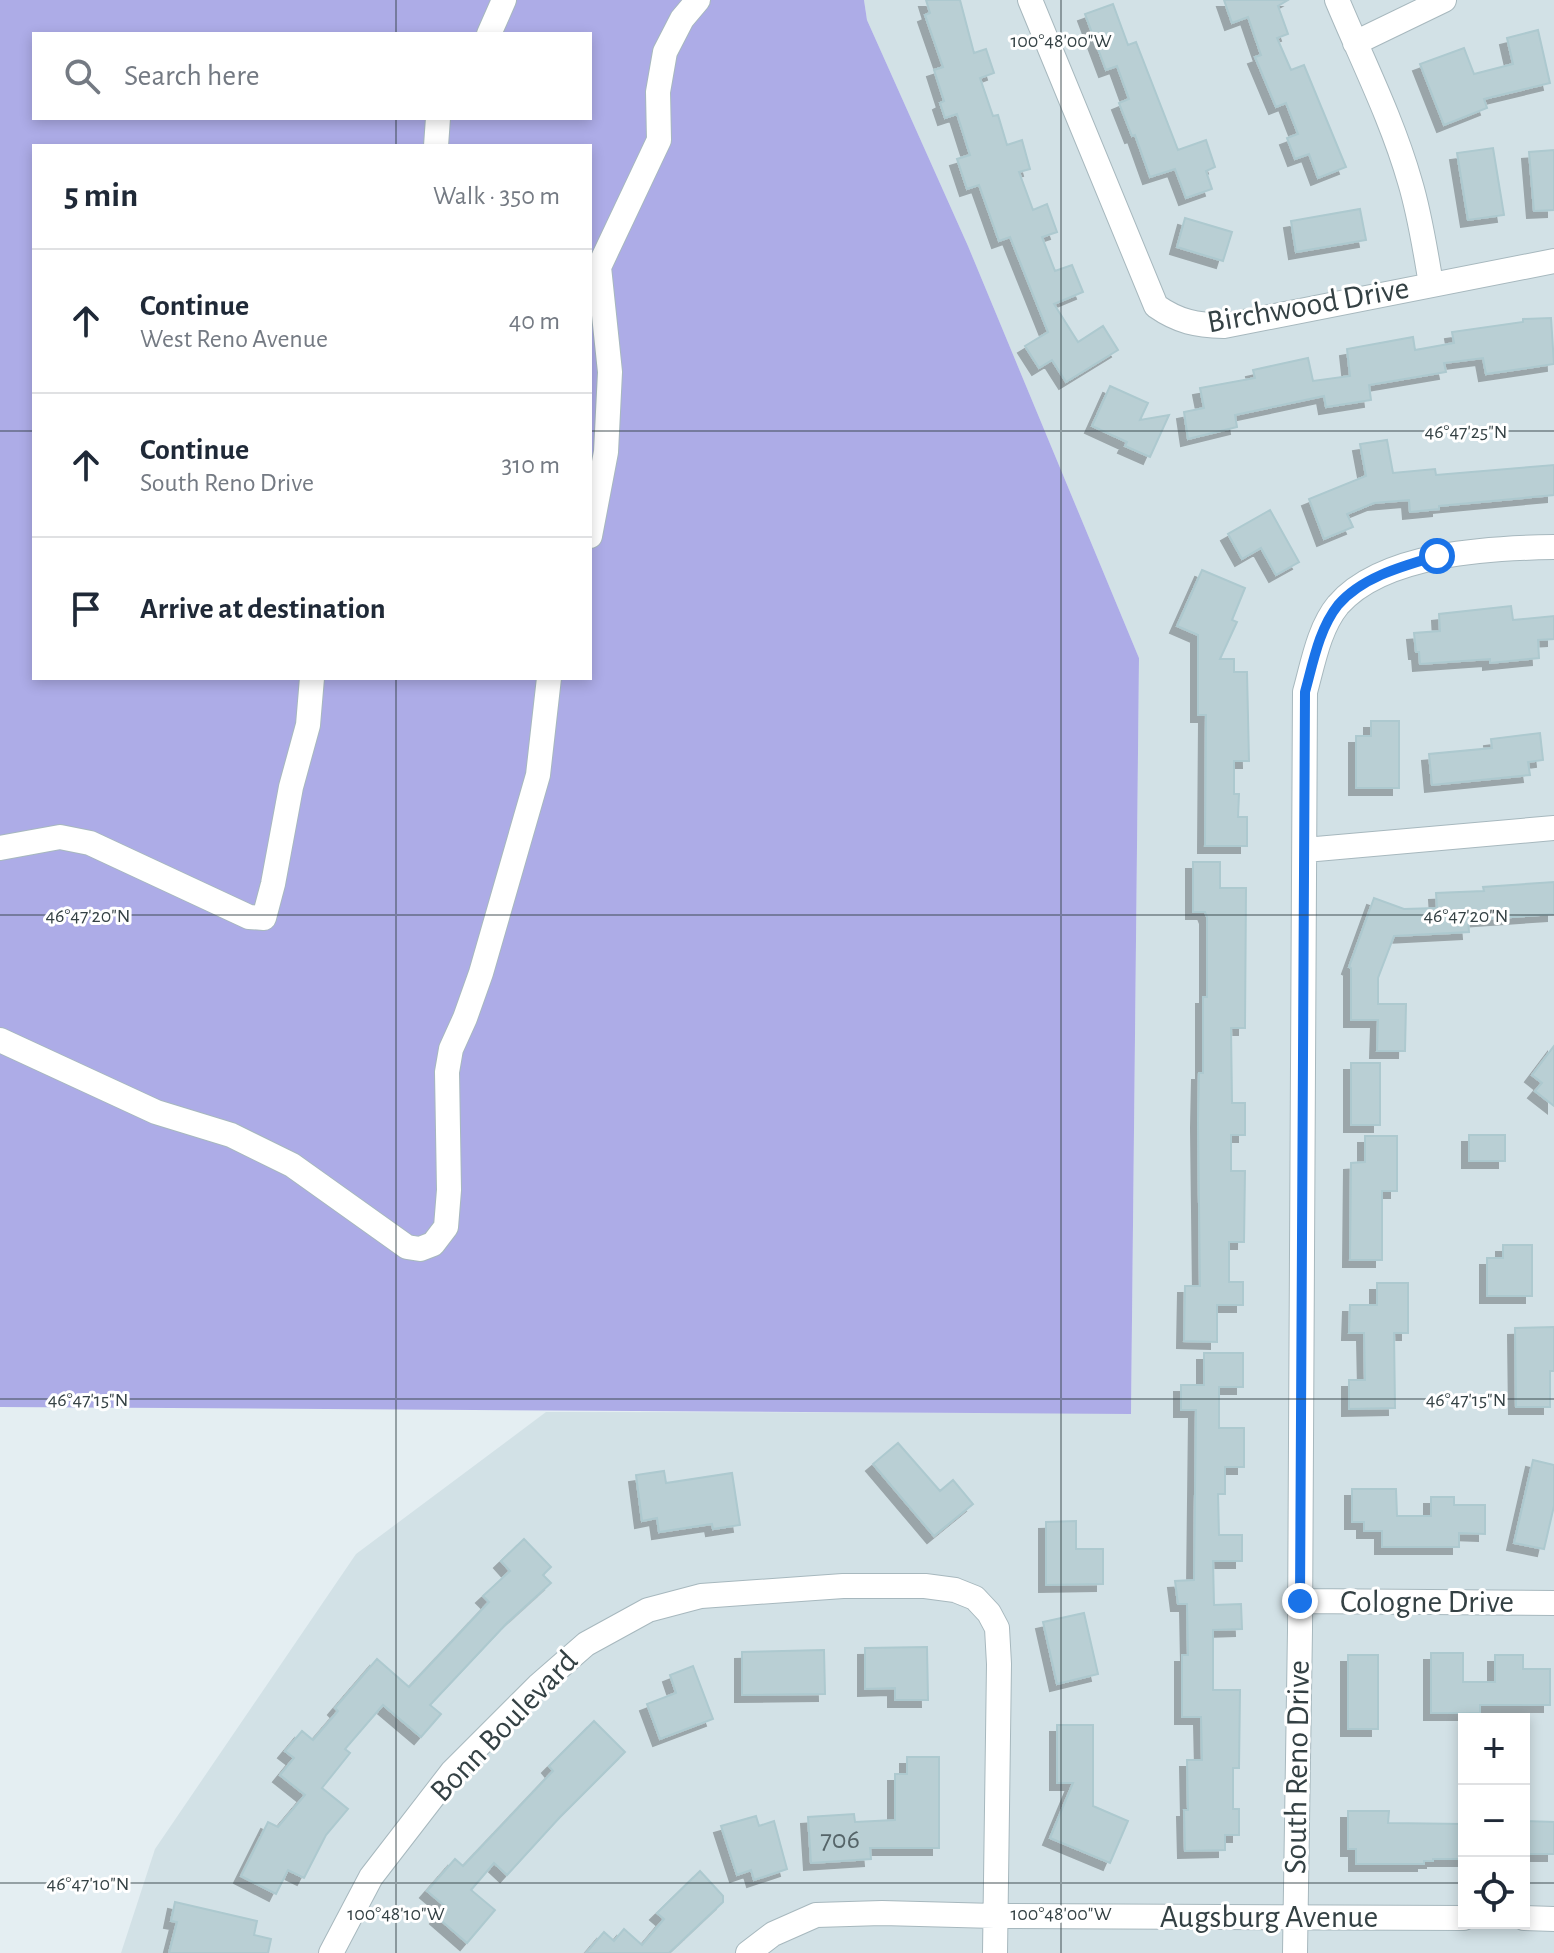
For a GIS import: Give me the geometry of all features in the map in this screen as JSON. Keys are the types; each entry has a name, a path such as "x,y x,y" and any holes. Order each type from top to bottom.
{"street":[{"path":"490,32 504,0"},
{"path":"592,526 606,452 610,372 599,267 659,140 658,92 665,52 682,19 698,0"},
{"name":"Birchwood Drive","path":"1030,0 1156,306 1173,318 1192,325 1224,326 1554,261"},
{"path":"1337,0 1410,180 1423,232 1431,284"},
{"path":"1355,43 1444,0"},
{"path":"436,144 438,120"},
{"name":"South Reno Drive","path":"1295,1953 1305,692 1320,640 1338,606 1365,585 1397,568 1437,556 1507,548 1554,547"},
{"path":"0,848 60,837 90,843 249,917 264,918 291,787 308,725 312,680"},
{"path":"0,1040 156,1112 231,1135 292,1165 407,1247 420,1249 433,1244 446,1227 449,1190 447,1072 451,1049 481,973 538,775 549,680"},
{"path":"1305,850 1554,828"},
{"name":"Bonn Boulevard","path":"331,1953 371,1877 452,1772 539,1685 586,1644 648,1610 701,1596 843,1586 925,1586 955,1590 975,1598 989,1613 997,1628 995,1953"},
{"name":"Cologne Drive","path":"1300,1601 1554,1603"},
{"name":"Augsburg Avenue","path":"748,1953 773,1934 816,1915 1458,1918"},
{"path":"1530,1918 1554,1919"}],"shaded area":[{"path":"0,0 864,0 867,20 968,246 1139,658 1131,1414 0,1407"},
{"path":"864,0 1554,0 1554,1953 121,1953 155,1849 356,1554 546,1412 1131,1413 1139,658 968,246 867,20"}],"building":[{"path":"926,0 960,0 974,53 986,49 994,73 980,78 993,116 998,115 1007,145 1022,140 1030,169 1019,172 1033,210 1047,204 1057,232 1042,237 1055,271 1072,265 1083,292 1054,304 1078,342 1103,326 1118,350 1066,382 1052,360 1039,368 1025,346 1048,332 1010,237 999,241 979,185 967,189 957,159 970,155 957,114 945,118 940,103 944,101 934,70 943,67 925,15 930,13"},
{"path":"1224,0 1288,0 1278,6 1288,34 1277,38 1291,70 1304,65 1346,167 1318,178 1309,154 1295,159 1287,138 1298,134 1286,103 1276,107 1255,57 1261,55 1248,17 1232,23"},
{"path":"1113,4 1128,45 1136,42 1178,150 1206,140 1215,167 1206,171 1212,189 1186,198 1175,169 1150,177 1119,103 1129,99 1117,66 1106,70 1085,14"},
{"path":"1538,30 1550,83 1484,99 1487,108 1444,125 1420,64 1464,48 1474,74 1513,64 1507,38"},
{"path":"1493,148 1504,215 1468,220 1457,153"},
{"path":"1554,150 1554,210 1534,211 1529,152"},
{"path":"1360,209 1366,240 1296,252 1291,221"},
{"path":"1185,218 1232,232 1223,261 1177,247"},
{"path":"1551,318 1554,364 1486,374 1483,358 1444,363 1446,372 1369,385 1371,400 1326,407 1324,396 1235,415 1237,427 1188,439 1184,412 1204,408 1200,388 1255,378 1253,370 1308,358 1313,381 1350,376 1347,349 1413,337 1415,350 1454,343 1452,332 1523,322 1523,319"},
{"path":"1110,386 1148,403 1140,420 1169,415 1150,457 1092,426"},
{"path":"1387,440 1393,473 1435,469 1436,475 1554,465 1554,495 1439,506 1439,509 1410,512 1409,500 1374,503 1347,514 1353,527 1324,539 1309,499 1366,476 1360,444"},
{"path":"1270,510 1299,562 1276,575 1261,548 1242,559 1228,534"},
{"path":"1202,570 1245,588 1232,620 1237,622 1220,659 1234,659 1234,672 1247,672 1249,761 1234,761 1234,794 1239,794 1238,817 1247,817 1247,846 1205,846 1206,715 1198,715 1198,635 1177,626"},
{"path":"1511,606 1513,620 1554,616 1554,639 1538,640 1539,658 1490,663 1490,659 1420,664 1414,633 1440,631 1439,614"},
{"path":"1371,721 1399,721 1399,788 1356,788 1356,736 1371,736"},
{"path":"1540,733 1543,760 1528,762 1530,775 1432,785 1429,754 1492,748 1491,739"},
{"path":"1193,862 1220,862 1220,888 1246,888 1245,1028 1231,1028 1232,1103 1245,1103 1245,1135 1231,1135 1231,1171 1245,1171 1244,1242 1229,1242 1229,1282 1243,1282 1243,1305 1217,1305 1217,1342 1184,1341 1185,1286 1200,1286 1199,1073 1203,1073 1203,997 1207,997 1207,917 1205,912 1193,912"},
{"path":"1554,882 1554,914 1468,920 1469,932 1394,936 1378,978 1378,1004 1406,1004 1405,1051 1377,1051 1378,1020 1351,1020 1349,967 1374,898 1404,909 1437,908 1436,893 1484,891 1483,887"},
{"path":"1554,1046 1554,1106 1535,1091 1542,1083 1532,1075"},
{"path":"1351,1063 1380,1063 1380,1125 1351,1125"},
{"path":"1469,1135 1505,1135 1505,1161 1469,1161"},
{"path":"1365,1136 1397,1136 1397,1191 1382,1191 1382,1260 1350,1260 1351,1163 1365,1162"},
{"path":"1503,1245 1532,1245 1532,1296 1487,1296 1487,1258 1503,1258"},
{"path":"1377,1283 1408,1283 1408,1333 1394,1333 1395,1408 1349,1409 1349,1380 1365,1380 1364,1333 1349,1333 1350,1305 1377,1305"},
{"path":"1554,1327 1550,1407 1516,1407 1515,1328"},
{"path":"1204,1353 1243,1353 1243,1387 1219,1387 1219,1428 1244,1428 1244,1467 1225,1467 1225,1494 1218,1494 1219,1535 1242,1535 1242,1561 1213,1561 1214,1605 1241,1604 1242,1629 1213,1630 1213,1690 1240,1690 1239,1768 1233,1768 1233,1809 1239,1809 1239,1835 1225,1835 1225,1850 1185,1851 1187,1760 1202,1760 1201,1717 1182,1717 1182,1655 1188,1655 1187,1604 1178,1604 1175,1581 1194,1580 1196,1410 1181,1410 1181,1385 1204,1385"},
{"path":"898,1443 940,1491 953,1480 973,1504 934,1536 873,1464"},
{"path":"1533,1460 1554,1465 1554,1506 1544,1549 1514,1543"},
{"path":"664,1471 666,1483 732,1473 740,1525 713,1529 712,1524 659,1532 657,1518 642,1521 636,1475"},
{"path":"1352,1489 1396,1489 1397,1516 1431,1516 1431,1497 1454,1497 1454,1505 1485,1505 1485,1534 1459,1533 1459,1547 1382,1547 1382,1531 1364,1531 1364,1522 1352,1522"},
{"path":"1076,1521 1076,1549 1103,1549 1103,1584 1046,1585 1046,1522"},
{"path":"524,1539 551,1567 543,1575 551,1583 507,1623 430,1705 441,1714 421,1737 383,1705 345,1749 350,1753 322,1788 348,1809 326,1835 304,1878 288,1870 276,1894 241,1876 268,1822 278,1827 305,1795 280,1775 294,1758 285,1751 302,1731 313,1740 338,1711 335,1708 377,1659 409,1687 489,1602 483,1596 510,1571 501,1561"},
{"path":"1084,1613 1098,1674 1057,1684 1043,1622"},
{"path":"927,1647 928,1700 895,1700 895,1688 865,1689 865,1648"},
{"path":"824,1650 825,1694 742,1695 742,1652"},
{"path":"1431,1653 1463,1653 1463,1682 1495,1682 1495,1655 1523,1655 1523,1669 1550,1669 1550,1705 1480,1705 1480,1713 1431,1713"},
{"path":"1348,1655 1378,1655 1378,1729 1348,1729"},
{"path":"693,1666 713,1719 660,1739 647,1704 676,1693 670,1675"},
{"path":"594,1721 625,1752 507,1875 494,1863 471,1890 495,1910 467,1943 437,1917 446,1907 427,1891 455,1859 463,1866 553,1771 549,1766"},
{"path":"1057,1725 1093,1725 1093,1806 1128,1821 1110,1863 1050,1838 1073,1783 1057,1783"},
{"path":"907,1757 939,1757 939,1848 870,1848 871,1859 811,1863 808,1817 854,1814 855,1822 895,1820 895,1774 907,1774"},
{"path":"1348,1811 1389,1811 1388,1823 1458,1824 1458,1859 1433,1859 1424,1861 1424,1864 1356,1864 1356,1849 1348,1849"},
{"path":"756,1816 759,1826 774,1821 787,1869 754,1880 751,1870 737,1875 721,1826"},
{"path":"1530,1821 1554,1822 1554,1854 1530,1854"},
{"path":"700,1871 723,1896 723,1902 669,1953 586,1953 604,1932 614,1941 624,1929 642,1945 664,1919 657,1913"},
{"path":"175,1902 257,1921 254,1935 271,1939 268,1953 169,1953 177,1922 171,1921"}],"route":[{"path":"1300,1601 1305,692 1320,640 1338,606 1365,585 1397,568 1437,556"}]}
